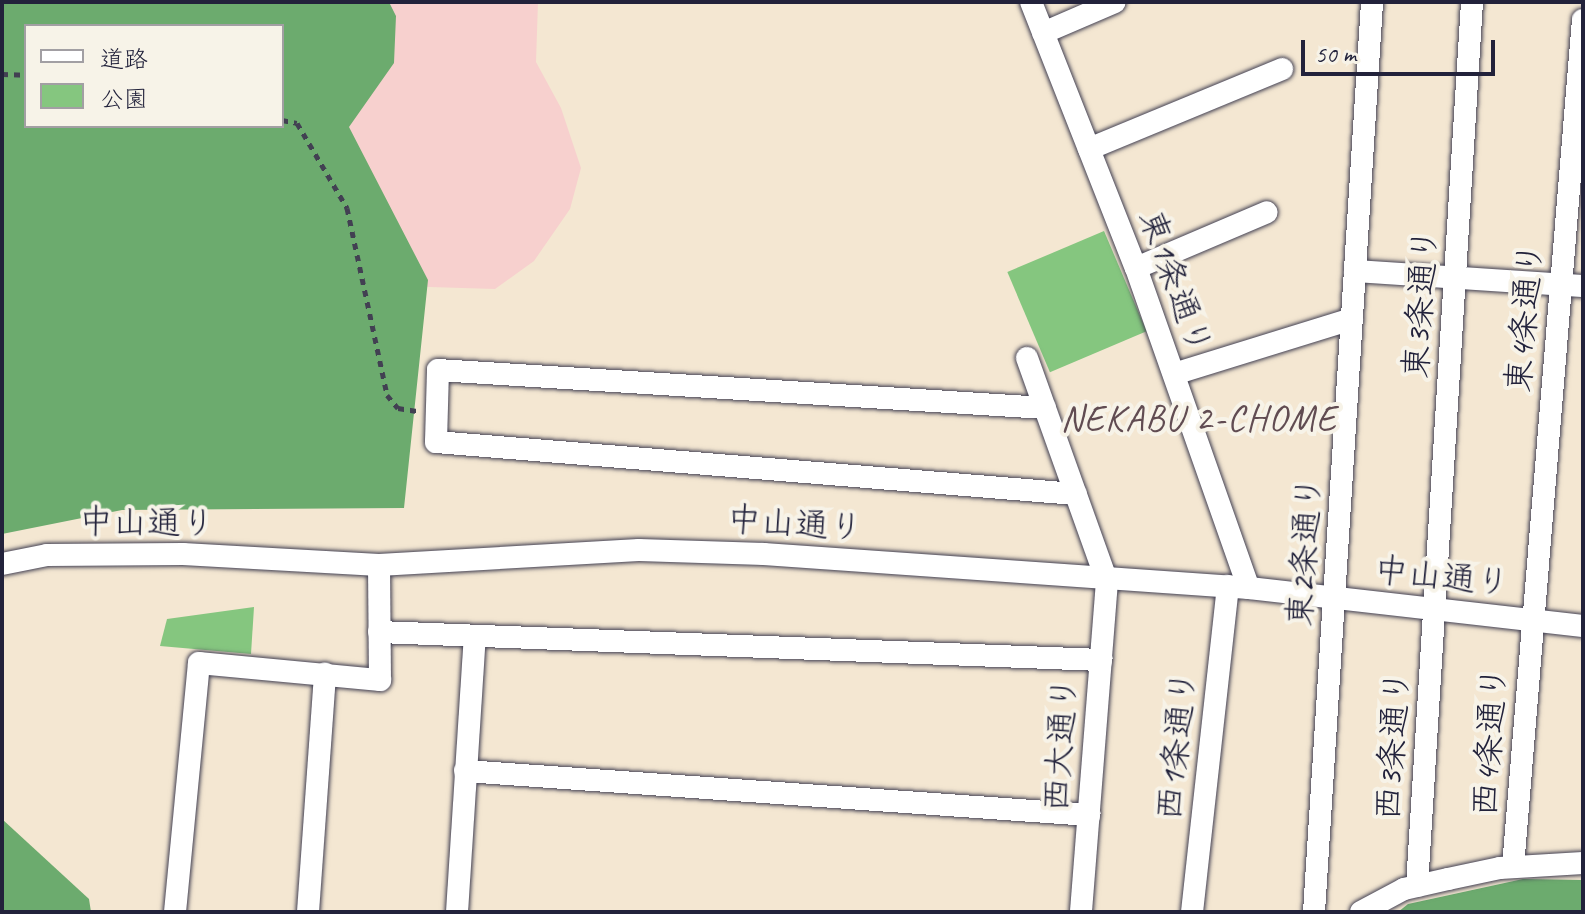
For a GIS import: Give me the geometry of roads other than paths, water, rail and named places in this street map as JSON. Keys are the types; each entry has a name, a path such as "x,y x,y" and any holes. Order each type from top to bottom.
{"street":[{"name":"東1条通り","path":"1031,2 1136,268 1174,374 1239,587"},
{"path":"1043,33 1115,2"},
{"name":"東2条通り","path":"1314,912 1372,2"},
{"name":"東3条通り","path":"1435,609 1472,2"},
{"name":"東4条通り","path":"1532,620 1572,285 1583,20"},
{"path":"1089,149 1282,69"},
{"path":"1136,268 1267,212"},
{"path":"1355,271 1572,285"},
{"path":"1174,374 1352,319"},
{"path":"1027,358 1107,581"},
{"path":"1045,408 438,370 436,442 1076,494"},
{"name":"中山通り","path":"2,564 47,555 183,554 379,565 639,550 764,554 1107,581 1239,587 1583,626"},
{"path":"175,912 199,663 380,680 379,565"},
{"name":"西大通り","path":"1081,912 1107,581"},
{"name":"西1条通り","path":"1192,912 1239,587"},
{"name":"西3条通り","path":"1417,886 1435,609"},
{"name":"西4条通り","path":"1513,867 1532,620"},
{"path":"379,632 1101,660"},
{"path":"462,912 465,771 475,637"},
{"path":"308,912 325,674"},
{"path":"465,771 1089,815"},
{"path":"1361,912 1417,886 1513,867 1583,863"}],"district":[{"name":"NEKABU 2-CHOME","path":"1199,419"}]}
